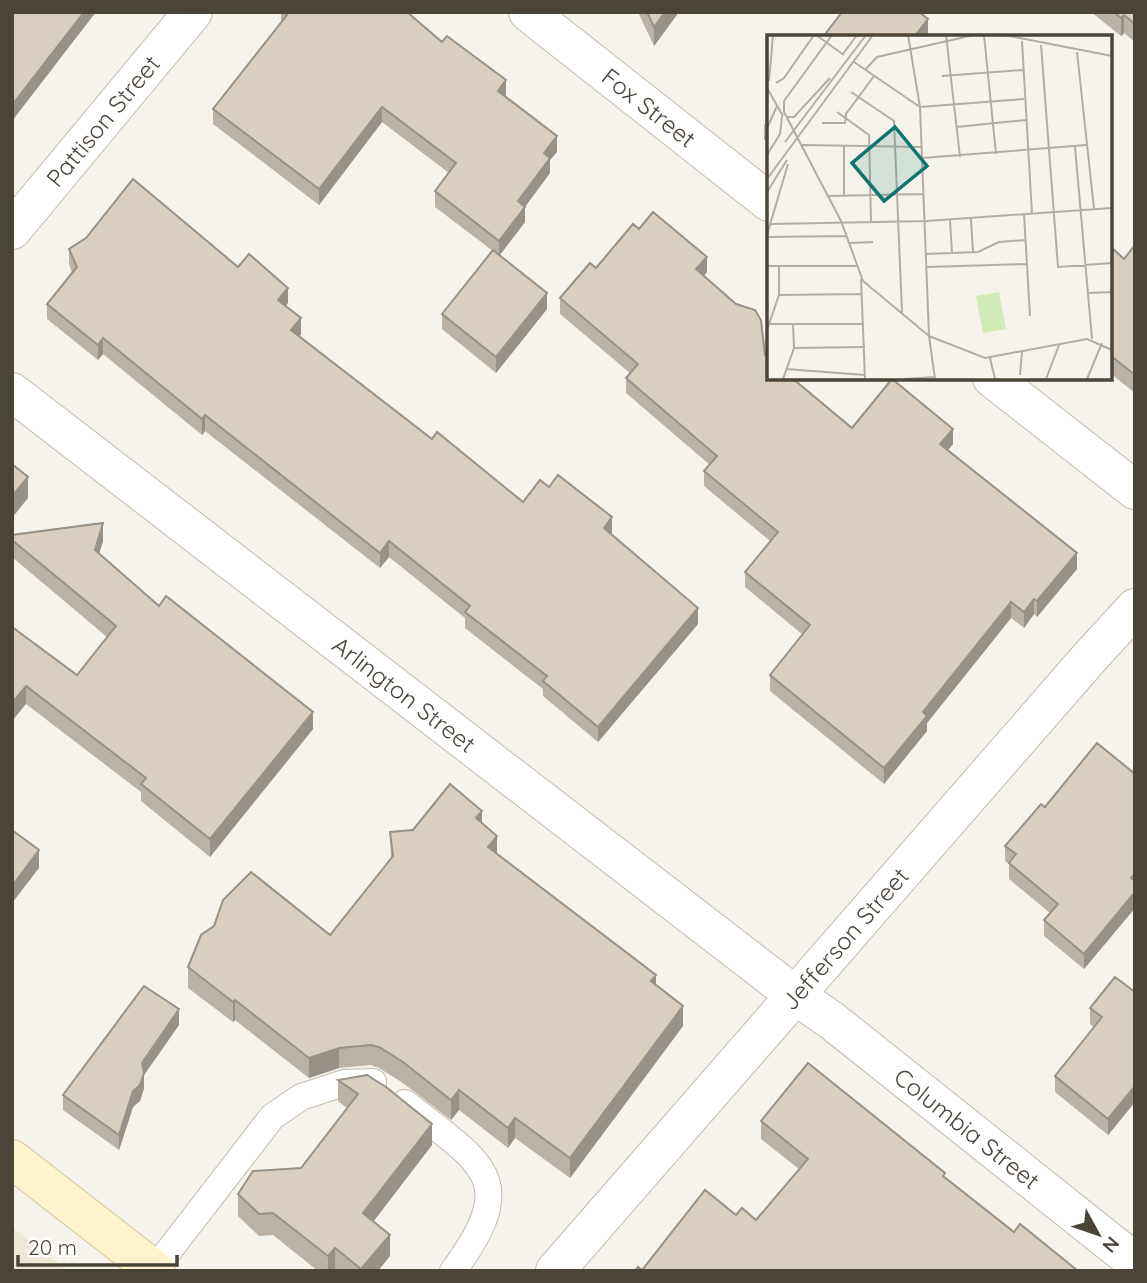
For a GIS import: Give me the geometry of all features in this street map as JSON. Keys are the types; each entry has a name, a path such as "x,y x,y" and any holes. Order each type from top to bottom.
{"street":[{"name":"Pattison Street","path":"12,230 193,12"},
{"name":"Fox Street","path":"528,12 767,200"},
{"path":"995,380 1135,490"},
{"name":"Arlington Street","path":"12,392 796,996"},
{"name":"Jefferson Street","path":"555,1271 1135,608"},
{"name":"Columbia Street","path":"796,996 831,1020 1135,1262"},
{"path":"12,1160 155,1270"}],"lane":[{"path":"155,1270 272,1117 300,1097 344,1083 371,1081 396,1096 467,1153 486,1174 490,1200 482,1226 453,1271"}],"shaded area":[{"path":"12,1227 68,1271 12,1271"}],"building":[{"path":"12,12 84,12 12,105"},
{"path":"283,12 407,12 442,42 447,36 506,80 498,91 557,136 544,153 550,158 518,201 525,207 499,241 435,191 456,163 382,107 319,189 213,109 287,15"},
{"path":"647,12 665,12 654,27"},
{"path":"842,12 919,12 928,19 916,35 825,35"},
{"path":"1114,12 1135,12 1135,24 1124,15 1121,18"},
{"path":"133,179 238,267 249,254 288,288 278,300 301,318 291,330 432,439 437,432 523,502 540,480 549,487 558,475 612,517 604,528 698,608 598,727 543,681 547,676 465,612 470,606 389,541 380,553 205,415 202,419 103,338 98,345 47,304 77,267 69,249 86,238"},
{"path":"653,212 707,257 696,269 736,304 755,310 761,320 767,356 767,380 794,380 852,428 893,380 953,429 940,444 1077,553 1037,601 1034,599 1024,612 1011,602 923,712 927,716 884,768 770,675 810,625 745,572 778,532 704,471 717,456 626,378 638,364 560,298 590,263 596,268 633,224 639,229"},
{"path":"1135,245 1135,375 1112,357 1112,248 1124,259"},
{"path":"493,250 547,293 496,357 442,314"},
{"path":"12,464 28,477 12,496"},
{"path":"103,523 95,550 159,606 166,596 313,712 210,839 141,784 146,778 26,686 12,703 12,627 77,675 116,626 12,540 12,535"},
{"path":"1097,743 1135,774 1135,873 1131,878 1135,881 1135,892 1084,954 1044,920 1058,904 1009,863 1016,854 1005,846 1041,804 1045,807"},
{"path":"450,784 482,811 476,818 497,836 488,847 656,975 651,981 683,1006 570,1158 515,1118 508,1128 459,1090 451,1100 403,1062 379,1047 371,1045 339,1048 309,1058 188,967 201,935 214,926 223,900 251,872 330,935 393,856 390,832 413,830"},
{"path":"12,830 39,850 12,886"},
{"path":"1115,977 1135,992 1135,1086 1108,1119 1055,1076 1102,1017 1090,1008"},
{"path":"144,986 179,1009 142,1063 144,1073 140,1085 133,1091 119,1135 63,1095"},
{"path":"808,1063 1014,1232 1020,1224 1078,1271 635,1271 638,1267 642,1270 705,1190 736,1215 742,1208 756,1220 808,1159 761,1121"},
{"path":"367,1075 432,1124 363,1213 390,1235 361,1269 335,1248 328,1256 273,1213 259,1214 238,1194 253,1171 301,1168 358,1094 338,1080"}]}
